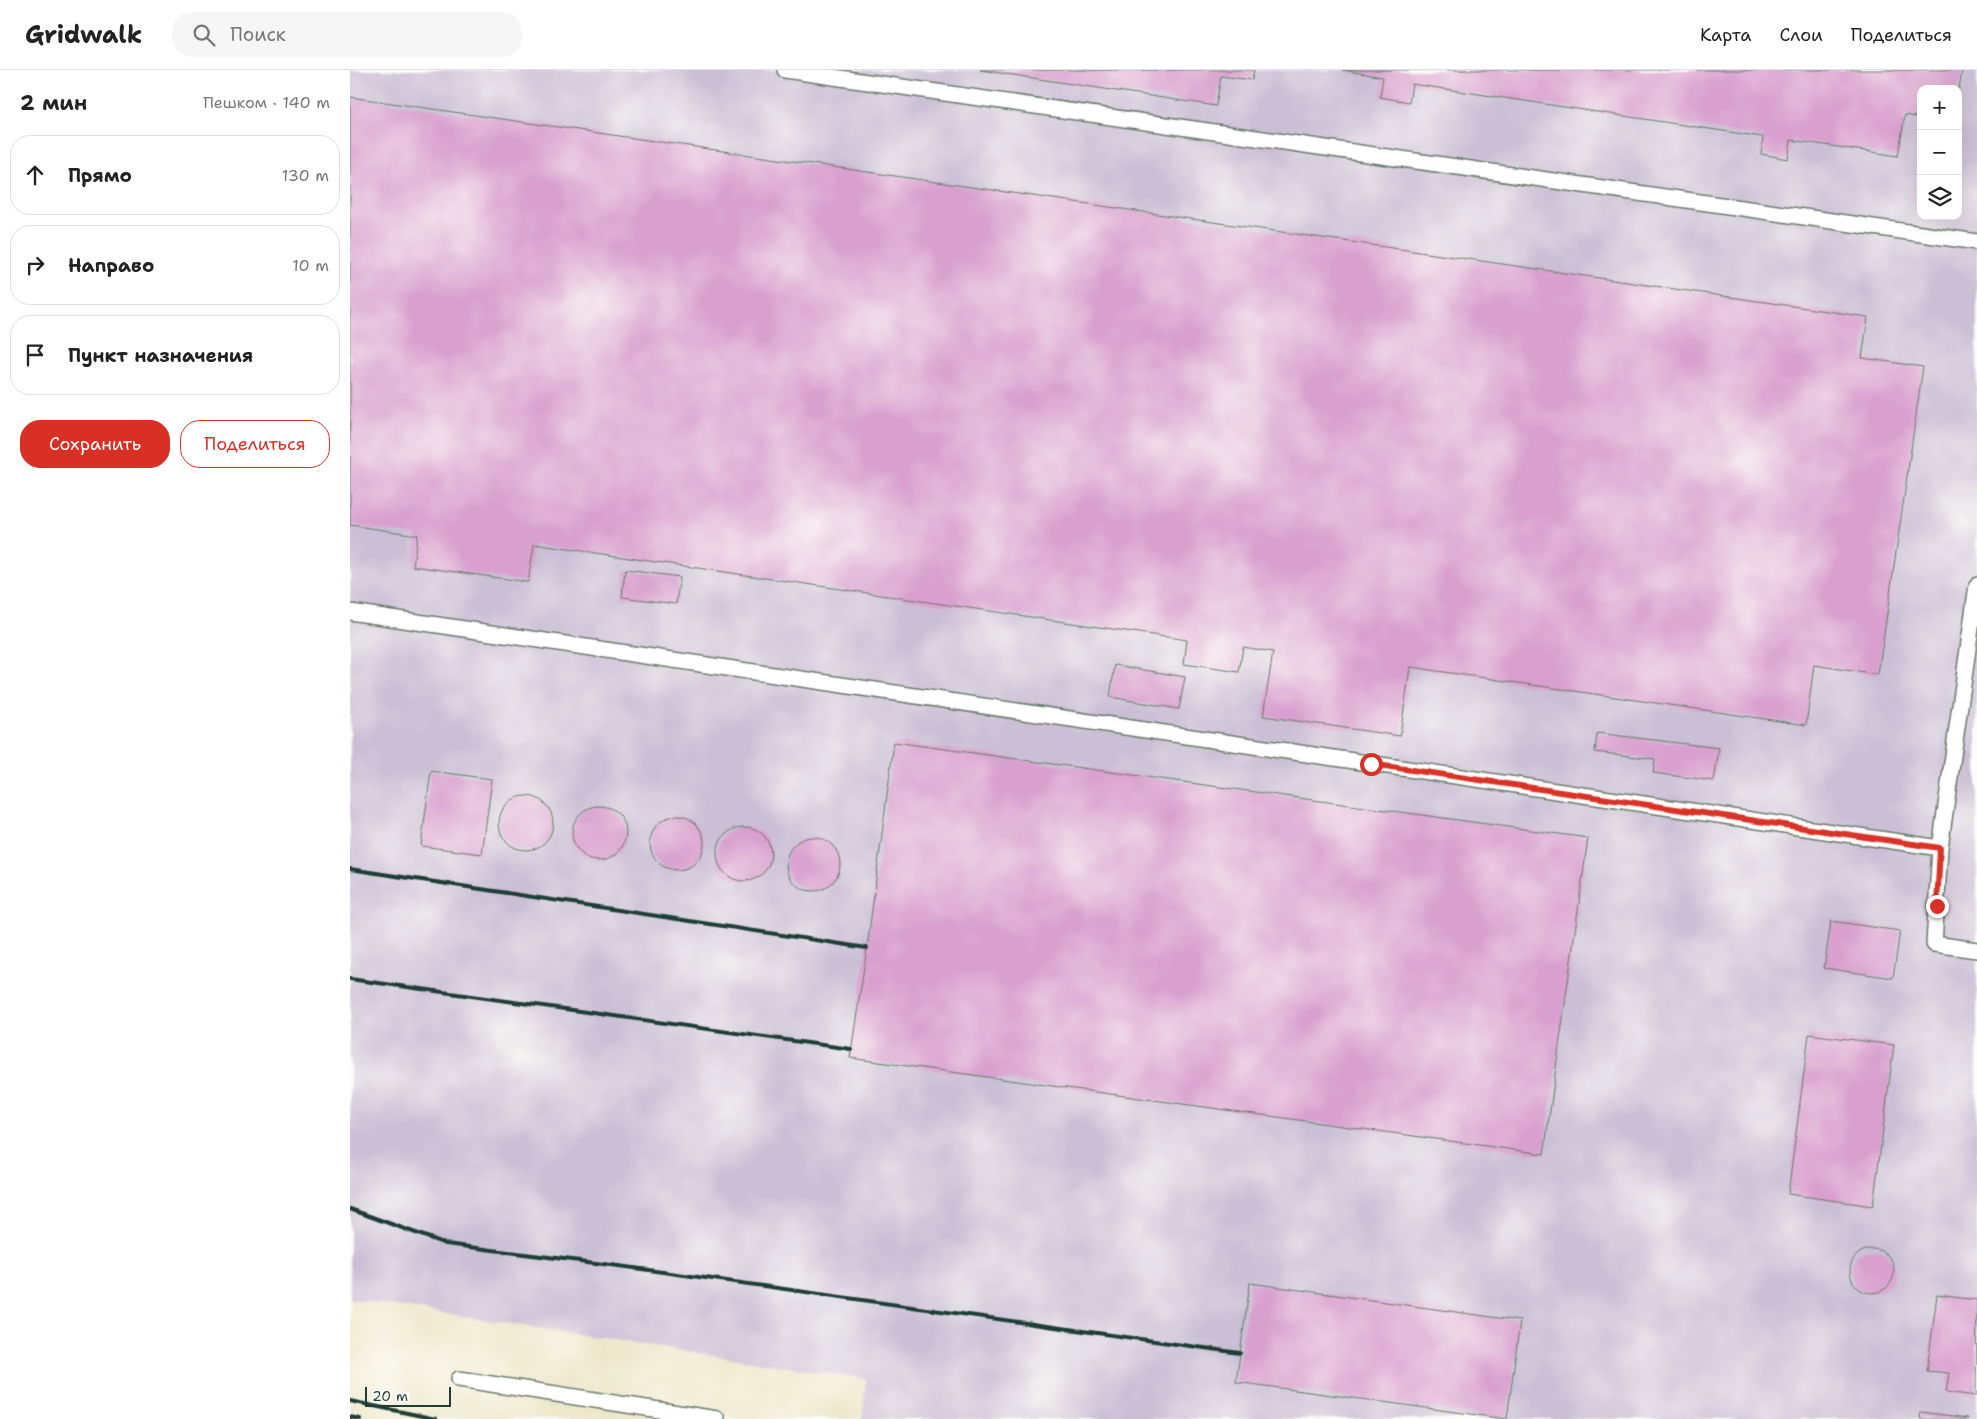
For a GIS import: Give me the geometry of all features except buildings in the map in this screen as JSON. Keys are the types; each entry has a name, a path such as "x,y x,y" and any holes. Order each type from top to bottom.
{"lane":[{"path":"784,70 1977,242"},
{"path":"1977,585 1940,848 1934,944 1977,950"},
{"path":"350,612 1940,848"},
{"path":"460,1379 716,1419"}],"shaded area":[{"path":"350,70 1977,70 1977,1419 862,1419 866,1379 350,1299"}],"railway":[{"path":"350,869 867,948"},
{"path":"350,979 851,1049"},
{"path":"350,1209 446,1244 627,1267 1240,1353"},
{"path":"350,1401 436,1419"},
{"path":"350,1417 360,1419"}],"route":[{"path":"1371,764 1940,848 1937,906"}]}
